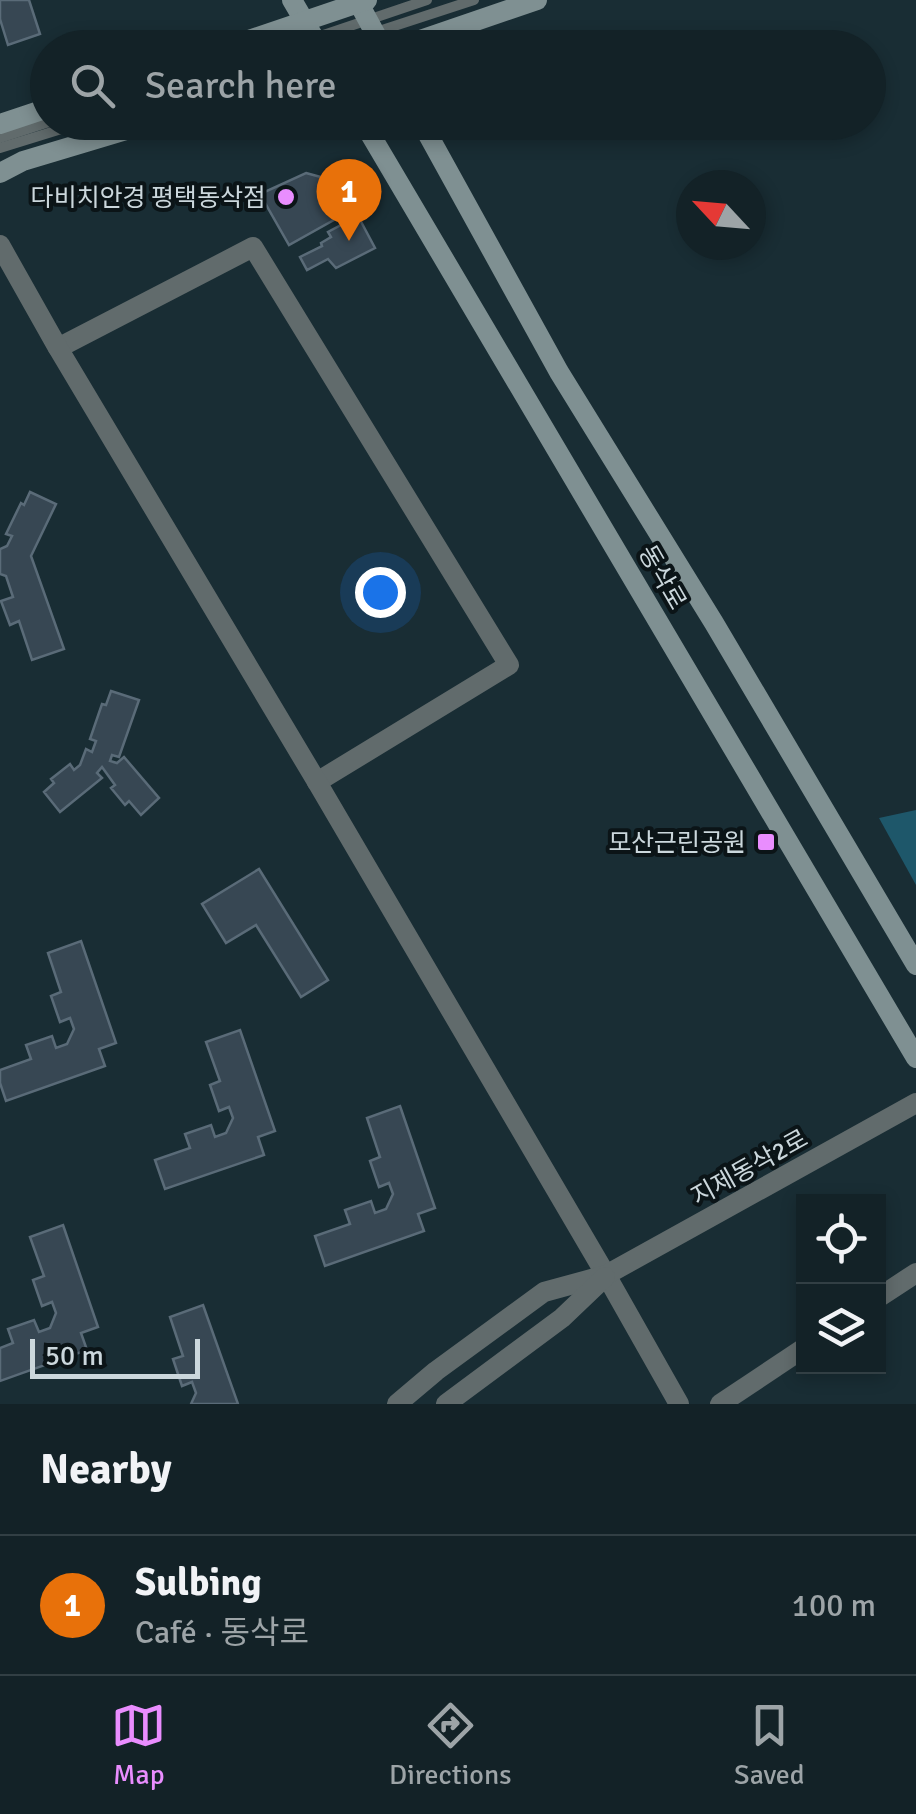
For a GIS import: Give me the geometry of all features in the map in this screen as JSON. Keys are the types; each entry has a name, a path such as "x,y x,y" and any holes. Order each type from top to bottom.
{"main road":[{"path":"292,0 312,30"},
{"path":"449,30 537,0"},
{"path":"336,30 368,17"},
{"path":"0,124 30,114"},
{"path":"0,173 23,161 93,140"},
{"name":"동삭로","path":"374,140 916,1058"},
{"name":"동삭로","path":"430,140 559,372 714,623 916,965"}],"street":[{"path":"0,245 679,1404"},
{"path":"58,348 253,247 510,665 318,782"},
{"name":"지제동삭2로","path":"397,1404 544,1292 606,1275 916,1103"},
{"path":"886,1293 916,1273"},
{"name":"지제동삭2로","path":"446,1404 562,1318 606,1275"},
{"path":"720,1404 796,1353"}],"lane":[{"path":"336,30 427,0"},
{"path":"368,17 474,0"},
{"path":"0,138 30,128"},
{"path":"0,148 30,139"},
{"path":"0,163 23,161"}],"shaded area":[{"path":"916,810 916,885 879,818"}],"building":[{"path":"0,0 29,0 39,30 30,30 30,37 8,45 0,19"},
{"path":"306,173 343,183 357,207 289,245 260,194"},
{"path":"358,216 375,248 336,268 328,259 307,270 300,257 322,246 331,237 328,232"},
{"path":"30,492 56,504 31,556 64,649 32,660 19,621 10,625 1,601 13,597 6,576 0,574 0,549 7,546 12,536 6,534"},
{"path":"111,691 139,700 119,757 112,755 110,761 117,763 124,757 159,798 141,815 129,801 125,805 111,788 115,785 102,767 97,773 102,778 60,812 44,792 54,783 51,779 70,764 74,770 80,765 86,749 92,752 96,741 90,739 102,704 106,705"},
{"path":"259,869 328,980 301,997 256,925 226,943 202,904"},
{"path":"81,941 116,1043 99,1049 105,1066 6,1101 0,1070 31,1059 26,1045 52,1036 56,1048 67,1044 74,1029 70,1018 60,1022 51,996 61,992 48,953"},
{"path":"240,1030 275,1131 258,1137 264,1155 165,1189 155,1160 190,1148 185,1134 211,1125 215,1137 226,1133 233,1118 229,1107 219,1111 210,1085 220,1081 206,1042"},
{"path":"400,1106 435,1208 418,1214 424,1231 325,1266 315,1236 350,1224 345,1210 371,1201 375,1213 386,1209 393,1194 389,1183 379,1187 370,1161 380,1157 367,1118"},
{"path":"63,1225 98,1327 81,1333 87,1350 0,1381 0,1348 13,1343 8,1329 34,1320 39,1332 50,1328 56,1313 52,1302 42,1306 33,1280 44,1276 30,1237"},
{"path":"203,1305 238,1404 191,1404 196,1393 192,1382 182,1386 173,1359 183,1356 170,1317"}],"place":[{"name":"다비치안경 평택동삭점","path":"286,197"},
{"name":"Sulbing","path":"349,241"},
{"name":"모산근린공원","path":"766,842"}]}
